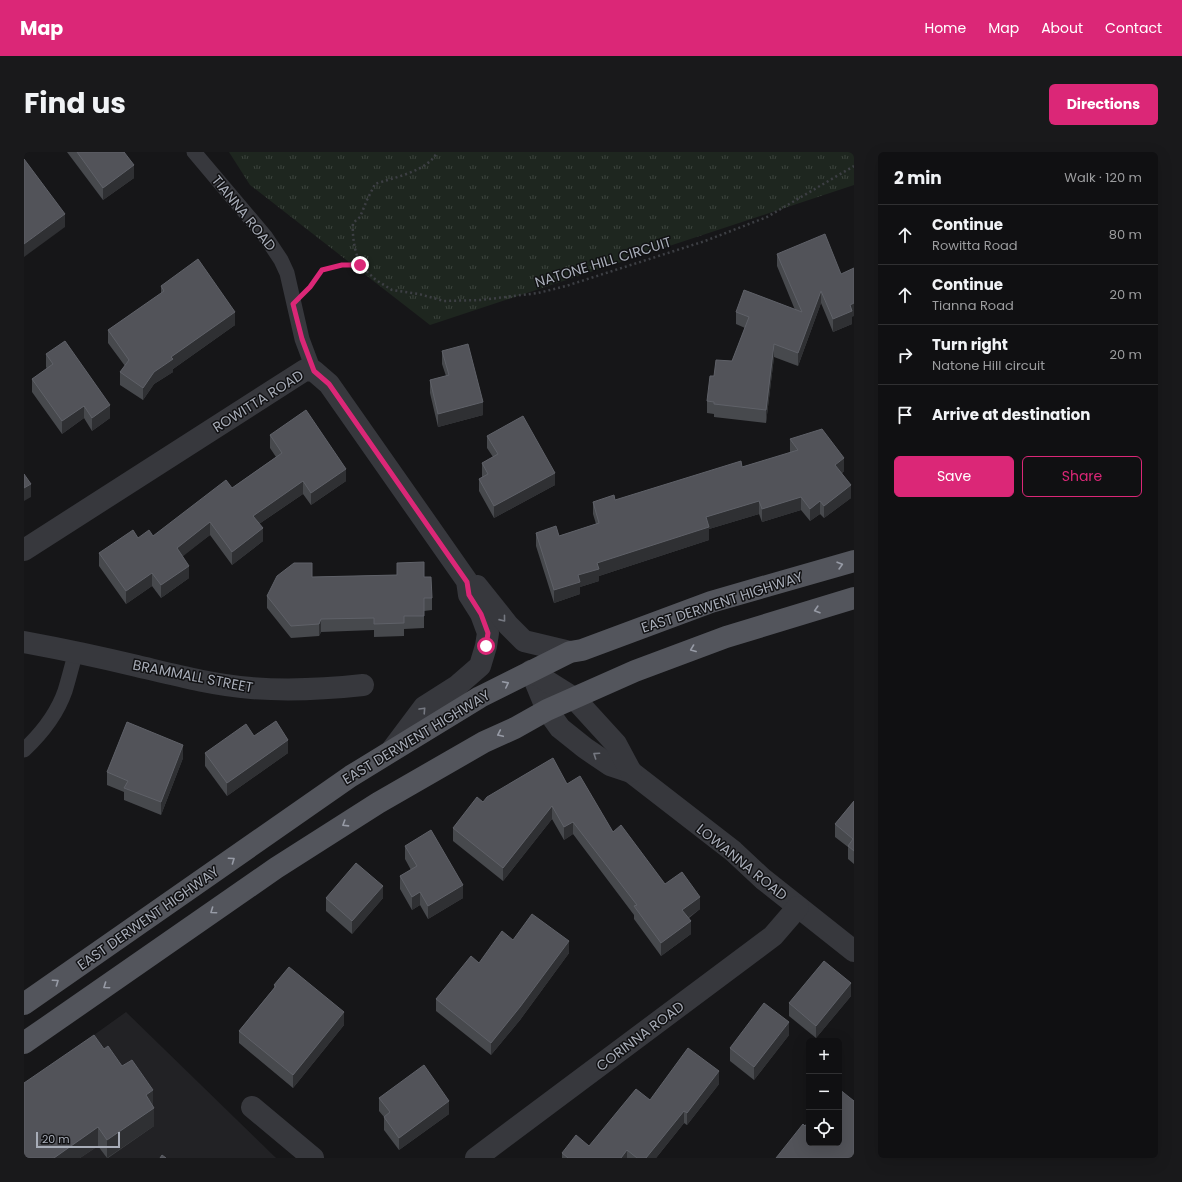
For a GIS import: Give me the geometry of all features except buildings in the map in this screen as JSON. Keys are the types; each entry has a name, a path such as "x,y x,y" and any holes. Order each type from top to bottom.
{"main road":[{"name":"EAST DERWENT HIGHWAY","path":"24,1004 351,776 480,697 570,652 582,650 711,602 854,561"},
{"path":"24,1043 276,868 378,803 484,742 515,728 547,710 635,671 726,637 854,598"}],"street":[{"name":"ROWITTA ROAD","path":"24,550 304,370 314,371 329,384 467,582 469,595 481,614 488,633 480,666 457,686 424,707 391,751"},
{"name":"ROWITTA ROAD","path":"467,582 477,586 508,625 524,641 570,652"},
{"name":"BRAMMALL STREET","path":"24,642 220,684 251,688 319,690 364,685"},
{"name":"LOWANNA ROAD","path":"531,672 574,698 616,744 631,772"},
{"name":"LOWANNA ROAD","path":"531,672 547,710 560,728 585,748 610,765 631,772 733,851 763,879 854,951"},
{"name":"CORINNA ROAD","path":"476,1158 773,936 798,907"},
{"path":"252,1108 313,1158"}],"lane":[{"name":"TIANNA ROAD","path":"194,152 265,236 281,260 287,273 302,339 314,371"},
{"path":"24,750 33,742 47,725 56,710 65,691 76,652"}],"path":[{"path":"293,304 310,287 322,270 342,265 360,265 352,233 353,223 360,217 374,184 417,170 435,156 437,152"},
{"name":"NATONE HILL CIRCUIT","path":"360,265 376,280 392,290 419,294 444,302 481,300 538,293 566,286 706,241 767,217 854,166"}],"shaded area":[{"path":"126,1012 276,1158 24,1158 24,1085"}],"green space":[{"path":"229,152 854,152 854,185 430,325 250,185"}],"route":[{"path":"360,265 342,265 322,270 310,287 293,304 302,339 314,371 329,384 467,582 469,595 481,614 488,633 486,646"}]}
